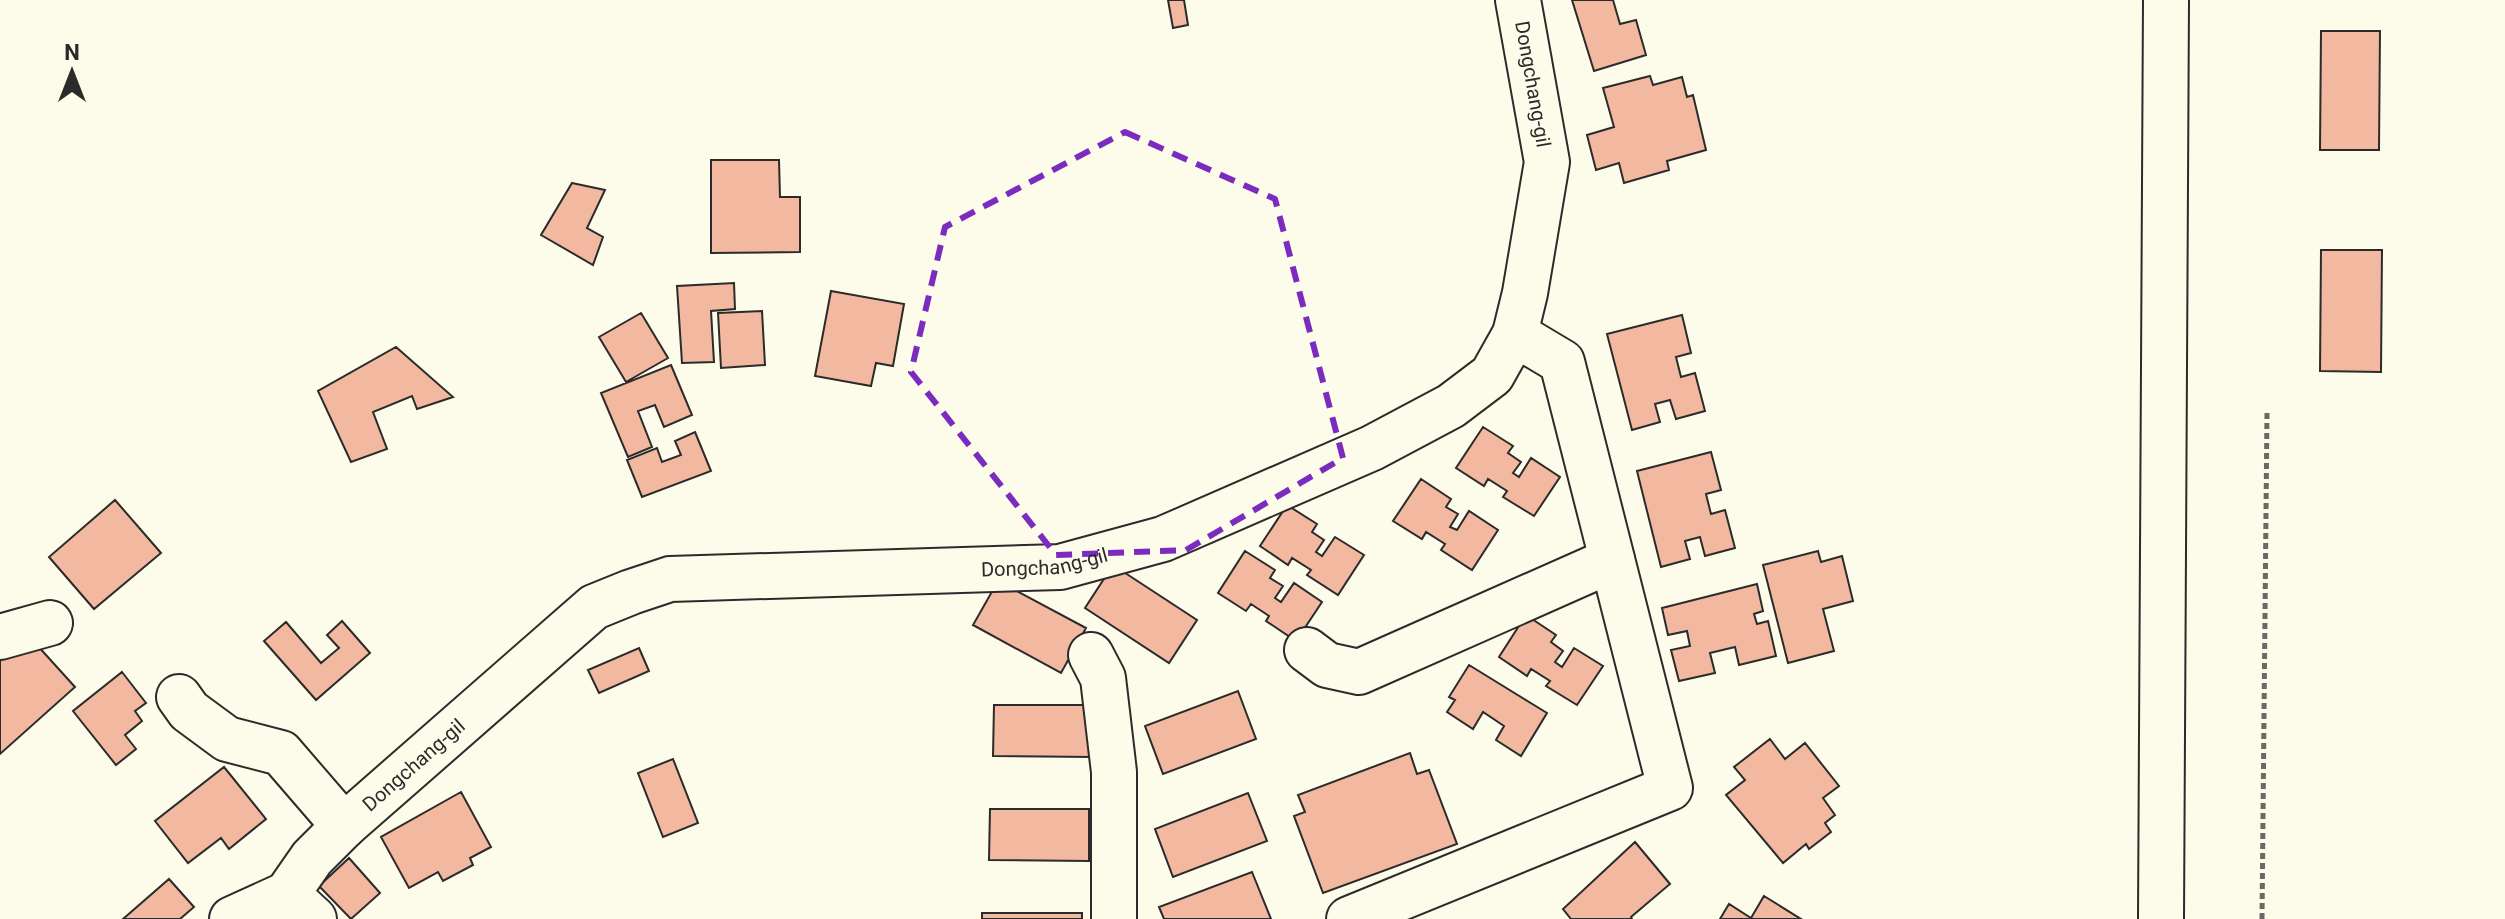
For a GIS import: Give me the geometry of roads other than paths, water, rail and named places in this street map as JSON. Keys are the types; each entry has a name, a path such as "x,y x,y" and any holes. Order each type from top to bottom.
{"street":[{"name":"Dongchang-gil","path":"232,919 301,906 312,858 344,826 594,607 670,579 1060,567 1163,539 1372,448 1451,406 1492,375 1515,334 1547,162 1518,0"},
{"path":"2161,919 2166,0"},
{"path":"1349,919 1670,788 1562,362 1515,334"},
{"path":"1307,650 1327,665 1359,672 1612,560"},
{"path":"0,637 50,623"},
{"path":"1091,655 1103,678 1114,772 1114,919"},
{"path":"179,697 189,711 227,739 281,753 344,826"}]}
